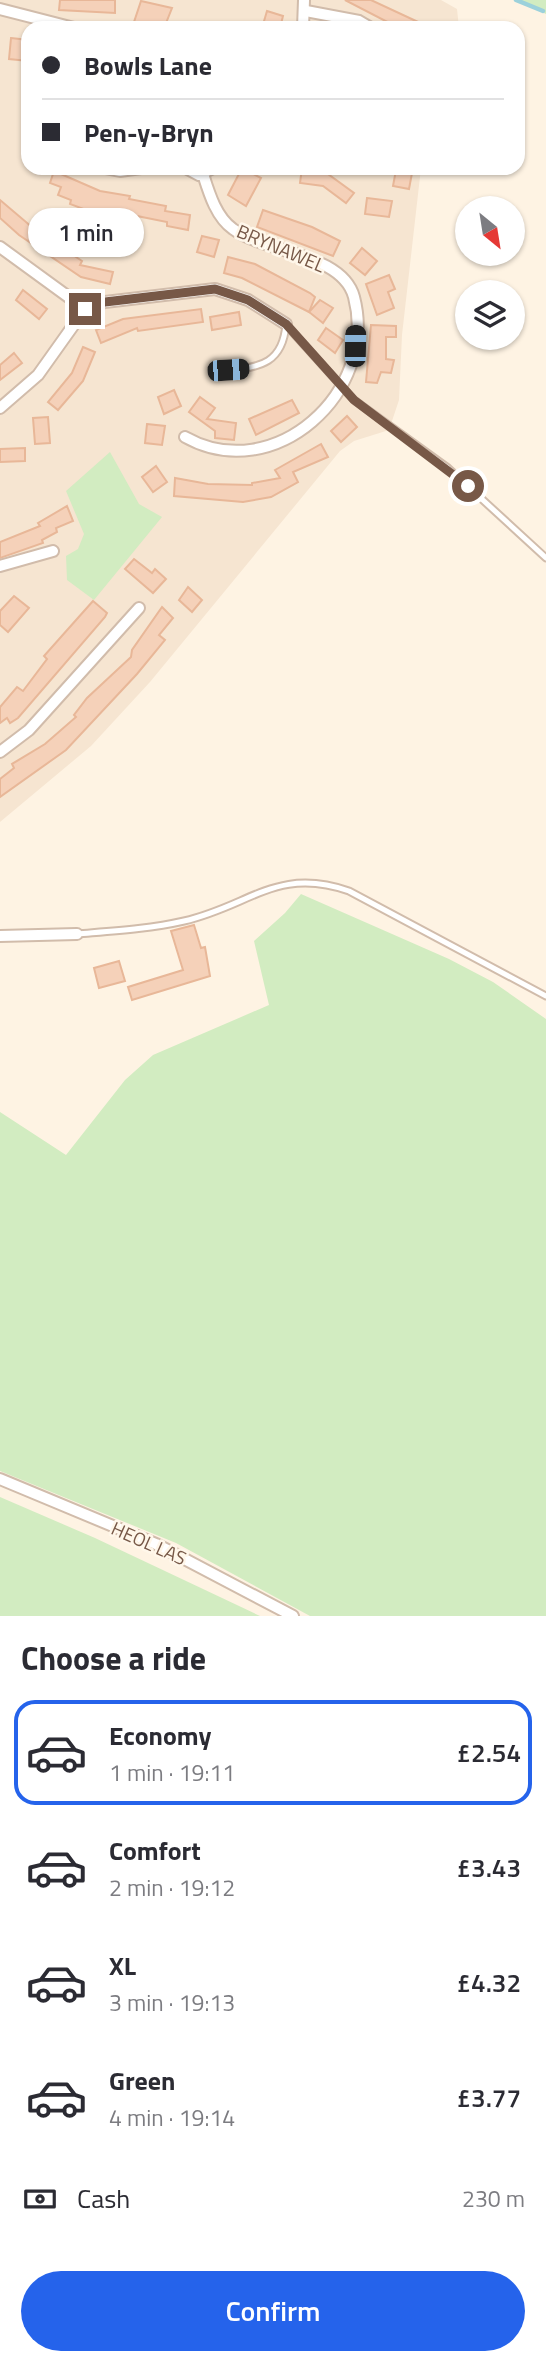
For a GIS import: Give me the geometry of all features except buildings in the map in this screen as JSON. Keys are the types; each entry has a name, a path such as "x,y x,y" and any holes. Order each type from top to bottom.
{"street":[{"path":"305,6 359,21"},
{"path":"0,9 47,21"},
{"name":"BRYNAWEL","path":"185,437 211,450 225,452 272,445 310,423 343,388 354,359 354,299 347,282 329,268 233,230 215,208 209,175"},
{"path":"0,247 85,309"},
{"path":"0,408 38,375 85,309 105,302 215,289 248,300 286,324"},
{"path":"0,566 53,551"},
{"path":"0,752 29,730 139,608"},
{"path":"0,936 77,934"},
{"name":"HEOL LAS","path":"0,1479 156,1544 293,1616"}],"lane":[{"path":"286,324 354,400 448,468 546,558"},
{"path":"228,370 251,369 268,362 284,342 286,324"},
{"path":"77,934 186,921 247,901 282,883 320,883 349,891 546,996"}],"shaded area":[{"path":"0,0 441,0 457,9 458,21 21,21 21,175 420,175 402,335 399,400 389,430 354,441 340,451 150,682 91,746 0,822"}],"green space":[{"path":"516,0 546,0 546,14"},
{"path":"110,452 139,504 162,517 94,600 67,580 66,556 78,549 84,534 66,491"},
{"path":"301,894 449,959 493,982 546,1019 546,1616 310,1616 176,1543 0,1471 0,1112 66,1155 125,1080 153,1055 269,1005 254,941 285,913"},
{"path":"0,1497 95,1538 260,1616 0,1616"}],"waterway":[{"path":"516,0 543,11"}],"route":[{"path":"85,309 105,302 215,289 248,300 286,324 354,400 448,468 468,486"}]}
